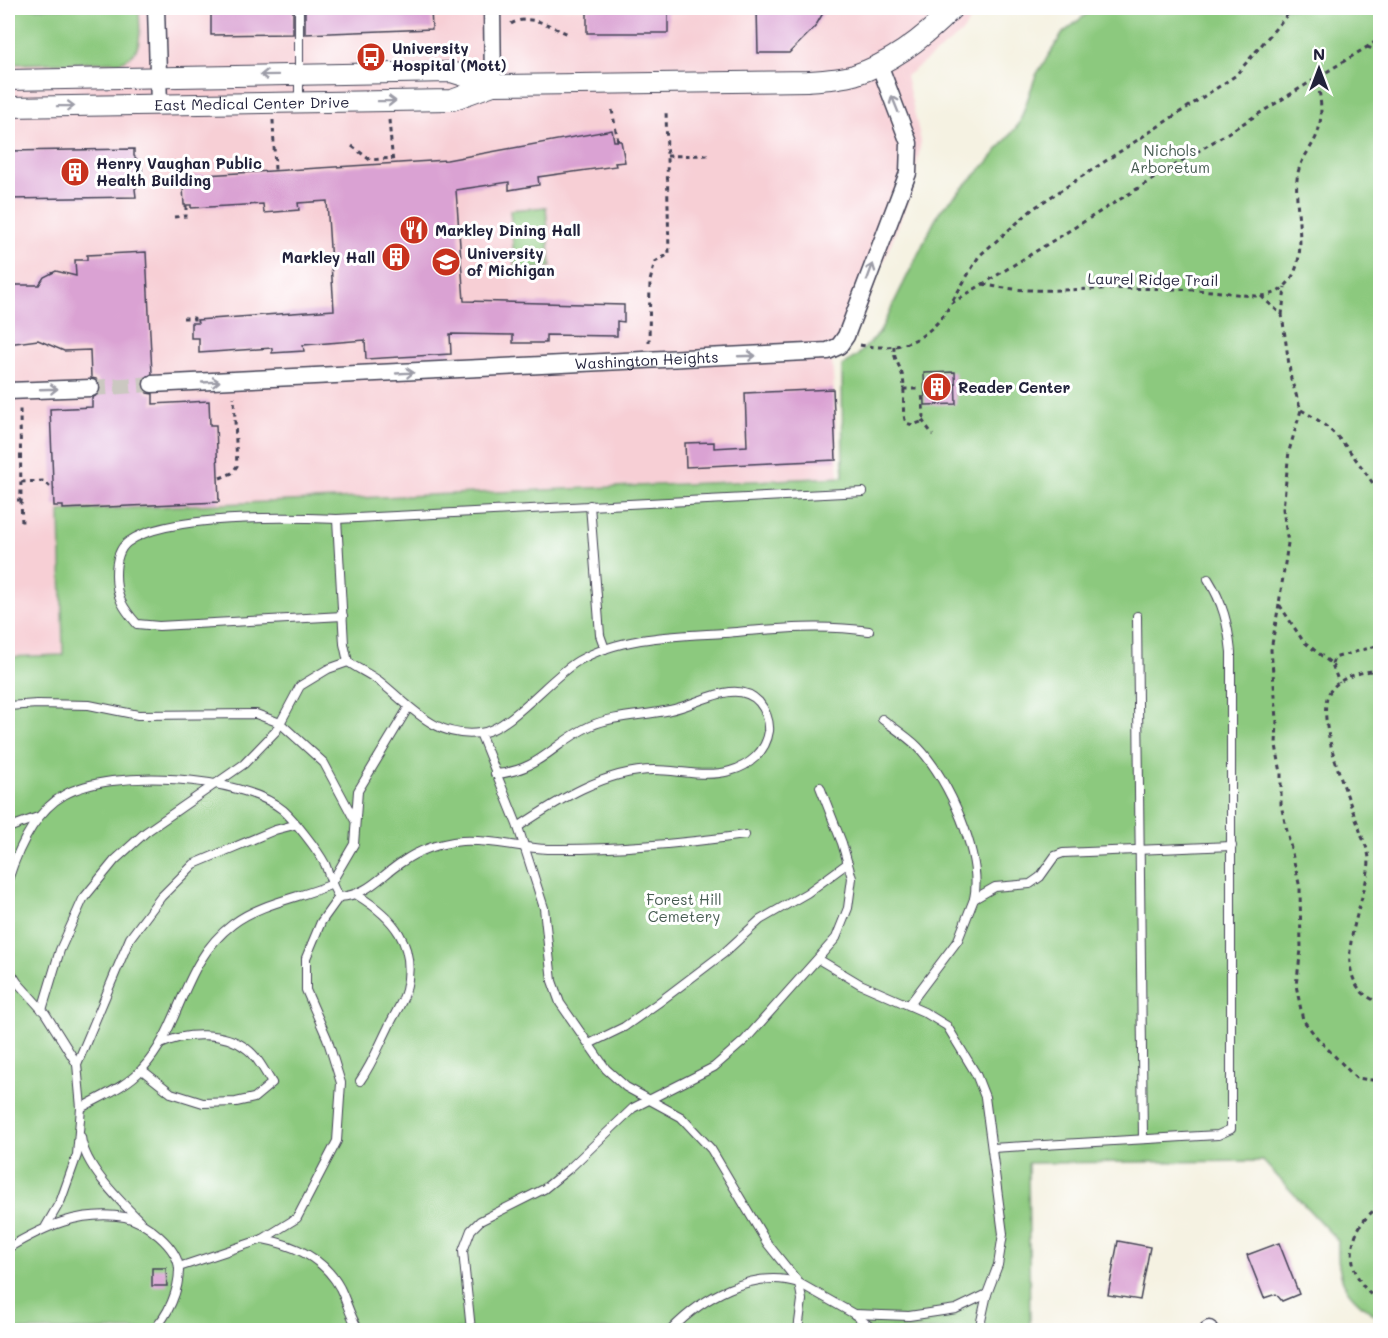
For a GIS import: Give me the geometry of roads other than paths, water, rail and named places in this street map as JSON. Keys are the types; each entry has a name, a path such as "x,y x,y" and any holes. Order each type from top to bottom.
{"street":[{"path":"156,8 159,105"},
{"path":"492,8 493,85"},
{"name":"East Medical Center Drive","path":"8,80 451,72 493,85 808,81 854,75 879,64 922,37 953,8"},
{"name":"Washington Heights","path":"152,384 813,353 839,346 846,336 908,173 909,143 879,64"},
{"name":"East Medical Center Drive","path":"8,107 452,100 493,85"},
{"path":"8,390 92,388"}],"lane":[{"path":"298,8 299,103"},
{"path":"343,616 159,626 137,624 124,609 116,593 116,561 126,543 145,533 169,526 207,522 296,517 338,519 863,492"},
{"path":"590,505 600,635 604,649"},
{"path":"338,519 348,662"},
{"path":"992,1148 1218,1136 1231,1129 1231,652 1225,614 1220,599 1208,579"},
{"path":"1137,616 1143,1139"},
{"path":"348,662 377,680 408,708 433,724 456,732 480,733 498,727 578,661 604,649 635,641 812,626 869,631"},
{"path":"42,1010 60,950 83,899 115,860 146,832 244,764 280,723 300,686 327,669 348,662"},
{"path":"495,774 509,773 532,765 576,733 601,721 677,709 719,693 735,691 746,693 763,707 769,731 753,760 741,768 720,774 652,770 620,775 570,796 518,827"},
{"path":"8,706 89,705 138,715 256,714 280,723 324,763 354,819"},
{"path":"81,1108 142,1070 161,1044 180,997 203,954 234,923 276,903 330,885 354,844 354,819 358,791 372,764 408,708"},
{"path":"882,719 918,747 949,794 975,868 977,882 974,899 958,940 909,1005"},
{"path":"480,733 518,827 544,908 552,981 560,1003 606,1068 626,1087 681,1117 711,1149 767,1244 799,1283 801,1300 798,1330"},
{"path":"8,880 26,835 39,817 63,795 103,780 214,783 243,789 282,810 325,864 330,885 339,897"},
{"path":"471,1330 463,1251 471,1230 480,1221 544,1189 571,1167 633,1108 714,1067 745,1040 836,938 848,908 852,878 820,787"},
{"path":"8,828 39,817"},
{"path":"77,1064 130,938 160,897 194,864 275,830 294,825"},
{"path":"179,1267 263,1239 297,1218 337,1141 341,1083 327,1038 306,990 306,958 321,922 339,897 357,895 403,861 436,846 463,841 501,842 540,849 626,849 745,835"},
{"path":"974,899 995,887 1030,884 1059,854 1232,846"},
{"path":"589,1044 624,1027 658,1004 724,953 760,920 807,893 848,863"},
{"path":"357,895 381,910 400,934 408,962 406,990 372,1064 360,1081"},
{"path":"818,959 860,984 909,1005 947,1026 976,1074 985,1097 1003,1234 998,1265 987,1294 980,1330"},
{"path":"8,968 16,982 42,1010 77,1064 81,1108 80,1130 70,1175 56,1210 46,1226"},
{"path":"142,1070 171,1093 203,1103 236,1102 254,1098 272,1083 246,1048 225,1039 190,1035 174,1037 161,1044"},
{"path":"80,1130 87,1154 115,1196 156,1233 179,1267 172,1305 153,1330"},
{"path":"8,1248 46,1226 69,1219 95,1215 126,1217 143,1223"},
{"path":"263,1239 287,1243 312,1257 328,1270 340,1288 359,1330"},
{"path":"671,1330 712,1298 741,1285 771,1278 784,1278 799,1283 854,1314 874,1330"},
{"path":"854,1314 909,1316 956,1309 987,1294"}],"tunnel":[{"path":"91,388 152,384"}],"place":[{"name":"University Hospital (Mott)","path":"371,57"},
{"name":"Henry Vaughan Public Health Building","path":"75,172"},
{"name":"Markley Dining Hall","path":"414,230"},
{"name":"Markley Hall","path":"396,257"},
{"name":"University of Michigan","path":"446,262"},
{"name":"Reader Center","path":"937,387"}],"park label":[{"name":"Nichols Arboretum","path":"1170,158"},
{"name":"Forest Hill Cemetery","path":"684,908"}]}
